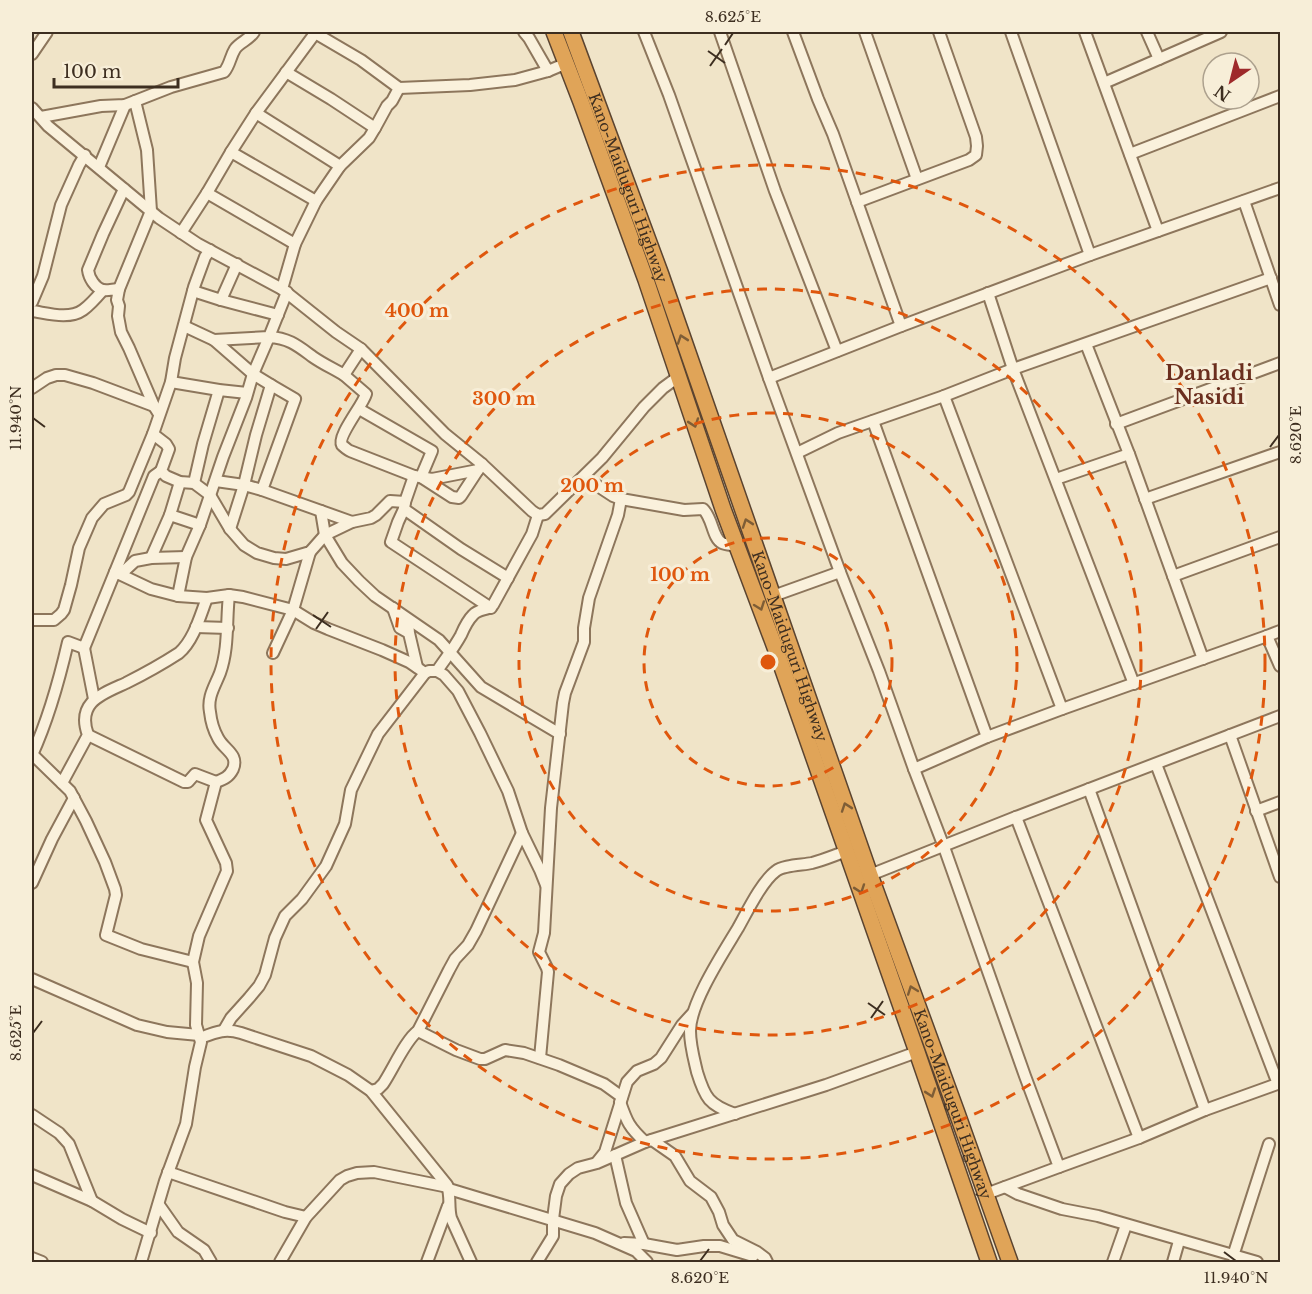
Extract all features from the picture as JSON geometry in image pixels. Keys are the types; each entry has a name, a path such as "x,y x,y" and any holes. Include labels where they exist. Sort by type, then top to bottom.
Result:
{"highway":[{"name":"Kano-Maiduguri Highway","path":"554,32 642,270 737,546 847,851 989,1263"},
{"name":"Kano-Maiduguri Highway","path":"571,32 657,264 870,875 1010,1263"}],"street":[{"path":"32,54 47,32"},
{"path":"41,117 101,105 130,103 171,87 224,72 229,66 235,49 254,32"},
{"path":"181,233 256,113 316,32 361,60 399,88 470,85 515,80 567,63"},
{"path":"524,32 548,71"},
{"path":"644,32 669,95 840,572 944,847 1059,1167"},
{"path":"720,32 775,191 837,351"},
{"path":"793,32 833,134 901,326"},
{"path":"865,32 917,179"},
{"path":"857,202 969,160 976,154 976,137 939,32"},
{"path":"1011,32 1089,255"},
{"path":"1085,32 1158,231"},
{"path":"1148,32 1159,59"},
{"path":"1104,83 1221,32"},
{"path":"286,72 375,128"},
{"path":"178,596 186,557 200,525 253,374 278,315 295,244 316,201 340,166 369,138 399,88"},
{"path":"1130,154 1281,96"},
{"path":"99,167 130,103"},
{"path":"130,103 147,150 151,211 119,289 118,316 121,332 157,410"},
{"path":"32,108 48,126 181,233 284,290 361,349 480,467 538,514 545,514 584,477 644,407 678,377"},
{"path":"256,113 340,166"},
{"path":"231,152 316,201"},
{"path":"32,302 43,276 61,206 85,155"},
{"path":"769,378 1089,255 1281,188"},
{"path":"119,289 103,290 92,282 88,270 124,189"},
{"path":"207,193 295,244"},
{"path":"1244,201 1281,305"},
{"path":"32,620 54,620 61,614 71,585 79,548 92,518 104,504 129,492 153,434 157,410 171,382 193,291 210,250"},
{"path":"221,300 237,264"},
{"path":"797,453 873,420 1270,278"},
{"path":"32,311 67,316 76,314 103,290"},
{"path":"193,291 278,315"},
{"path":"988,293 1013,369 1134,684"},
{"path":"184,326 214,340 253,374 295,399 262,490"},
{"path":"214,340 280,337 344,375 366,394 341,441 342,446 350,452 418,477 456,498 461,495 480,467"},
{"path":"1086,344 1129,454 1203,659"},
{"path":"344,375 361,349"},
{"path":"1116,424 1281,363"},
{"path":"32,388 47,378 65,375 93,383 157,410"},
{"path":"171,382 247,396 263,409"},
{"path":"230,529 271,385"},
{"path":"194,483 219,390"},
{"path":"944,396 1062,709"},
{"path":"359,409 432,452"},
{"path":"873,420 987,737"},
{"path":"94,699 84,648 118,573 154,476 161,471 169,449 153,434"},
{"path":"445,434 418,477 404,505 391,542 491,608"},
{"path":"1145,499 1281,452"},
{"path":"1056,479 1129,454"},
{"path":"418,477 432,479 446,477 480,467"},
{"path":"161,471 166,476 180,482 194,483 210,495 230,529 244,545 257,553 286,559 310,552"},
{"path":"584,477 621,499 684,510 703,509 708,513 716,537 723,544 737,546"},
{"path":"216,481 262,490 352,522"},
{"path":"151,558 170,515 180,482"},
{"path":"540,1058 548,972 539,952 544,933 551,808 565,693 584,642 589,598 618,515 621,499"},
{"path":"273,653 293,610 310,552 325,535 352,522 371,518 390,501 404,505 461,549 508,578"},
{"path":"321,511 325,535 334,552 347,569 375,596 439,640 481,687 560,734"},
{"path":"491,608 532,534 538,514"},
{"path":"170,515 200,525"},
{"path":"1173,576 1281,537"},
{"path":"118,573 135,561 186,557"},
{"path":"773,596 840,572"},
{"path":"118,573 151,589 178,596 243,597 293,610 314,623 382,650 421,670 437,671 444,675 458,691 480,733 508,791 522,833 546,885"},
{"path":"207,598 185,648 94,699 85,715 84,725 88,735 184,782 188,782 195,774 216,782 225,779 231,773 234,765 235,758 219,740 209,706 225,657 229,596"},
{"path":"393,608 408,622 409,633 421,670"},
{"path":"437,671 460,636 466,622 479,610 491,608"},
{"path":"196,627 228,627"},
{"path":"914,769 987,737 1281,631"},
{"path":"1267,636 1281,666"},
{"path":"84,648 68,642 52,703 32,754 70,791 105,862 116,895 106,935 141,949 193,962"},
{"path":"224,1030 265,975 275,938 285,916 302,899 326,866 345,824 351,790 378,734 421,670"},
{"path":"870,875 1281,716"},
{"path":"62,783 88,735"},
{"path":"1230,735 1281,877"},
{"path":"986,1194 1279,1084 1156,764"},
{"path":"141,1263 168,1172 186,1124 201,1042 196,1025 197,983 193,962 200,936 227,871 226,863 206,820 216,782"},
{"path":"1089,789 1205,1110"},
{"path":"32,883 74,798"},
{"path":"1256,811 1281,802"},
{"path":"1016,817 1139,1138"},
{"path":"371,1091 383,1084 408,1042 418,1031 455,959 463,953 476,931 522,833"},
{"path":"735,1114 721,1109 704,1094 691,1041 693,1013 717,963 765,883 777,869 812,863 847,851"},
{"path":"32,979 137,1025 200,1037 232,1030 311,1056 348,1075 371,1091 448,1188 451,1218 471,1263"},
{"path":"597,1163 605,1152 627,1082 637,1071 654,1064 661,1058 682,1025 693,1013"},
{"path":"418,1031 480,1059 505,1050 524,1053 604,1084 621,1099 628,1124 633,1131 675,1156 690,1181 711,1197 728,1234 737,1242 764,1257 765,1263"},
{"path":"537,1263 553,1236 556,1196 560,1184 578,1168 597,1163 649,1141 917,1052"},
{"path":"32,1115 59,1133 69,1144 92,1201"},
{"path":"1233,1256 1269,1144"},
{"path":"615,1155 626,1203 644,1244"},
{"path":"168,1172 306,1217"},
{"path":"280,1263 306,1217 340,1180 357,1173 374,1172 448,1188 595,1233 636,1251 647,1263"},
{"path":"32,1175 92,1201 151,1233"},
{"path":"1005,1187 1018,1194 1062,1209 1098,1216 1257,1263"},
{"path":"428,1263 449,1202"},
{"path":"159,1205 178,1232 204,1250 211,1263"},
{"path":"1113,1263 1126,1225"},
{"path":"1173,1263 1179,1241"},
{"path":"617,1243 644,1244 677,1250 720,1246 753,1256 765,1263"},
{"path":"32,1258 42,1263"}],"district":[{"name":"Danladi Nasidi","path":"1209,385"}]}
